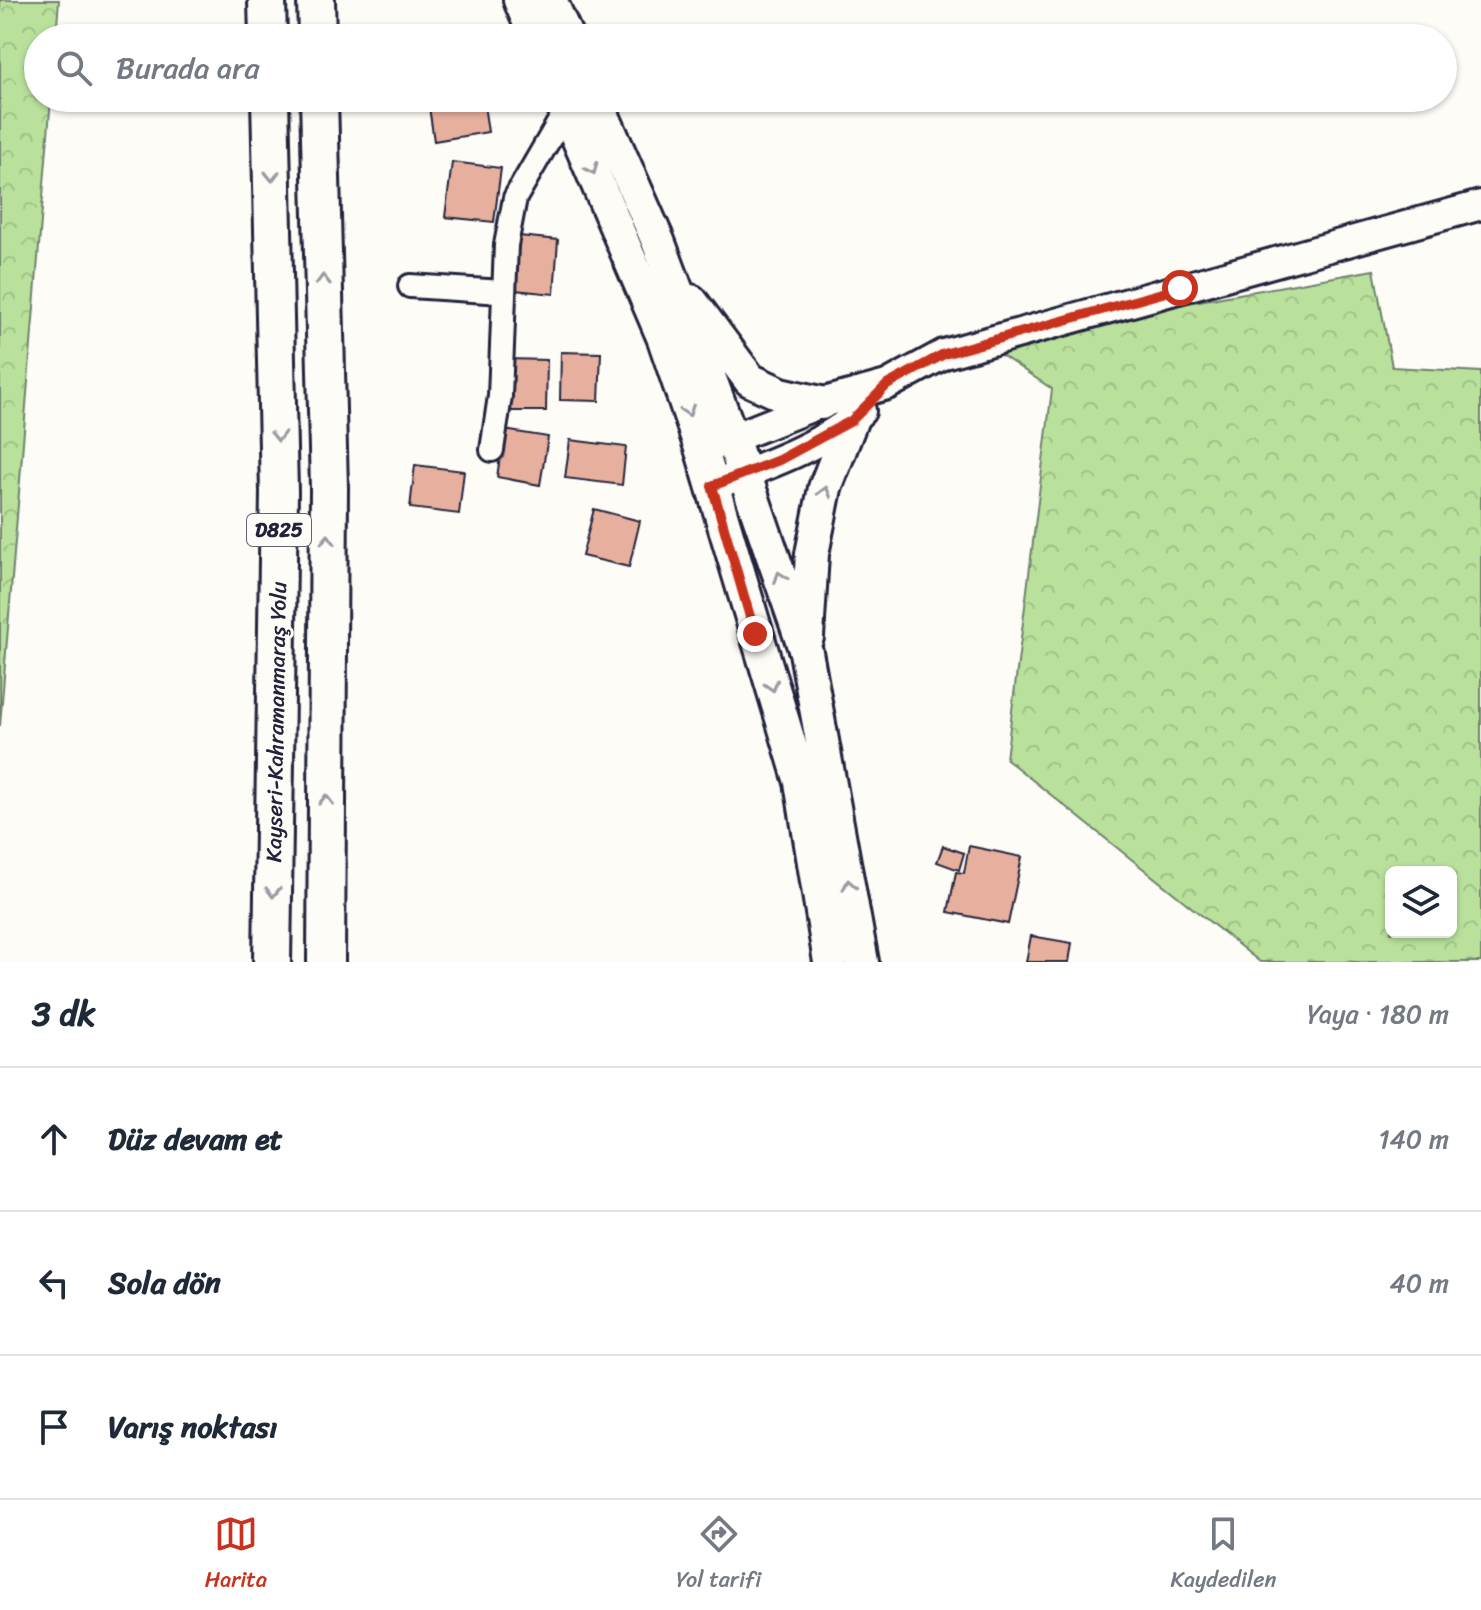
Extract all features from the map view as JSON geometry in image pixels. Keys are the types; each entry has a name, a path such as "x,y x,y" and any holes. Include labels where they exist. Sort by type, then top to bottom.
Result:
{"highway":[{"path":"267,0 268,24"},
{"path":"316,0 317,24"},
{"name":"Kayseri-Kahramanmaraş Yolu","path":"270,112 279,492 272,962"},
{"name":"D825","path":"319,112 329,488 326,962"}],"main road":[{"path":"520,0 530,24"},
{"path":"550,0 561,24"},
{"path":"578,112 664,339 702,451 801,782 830,962"},
{"path":"580,112 669,271 750,380 781,394 821,403"},
{"path":"669,271 732,438 806,652 862,962"},
{"path":"806,652 812,554 822,501 851,421"}],"street":[{"path":"492,450 500,396 506,245 515,198 568,112"},
{"path":"702,451 821,403 887,385 944,354 1481,205"},
{"path":"410,286 503,292"},
{"path":"712,486 779,460 851,421 887,385"}],"green space":[{"path":"0,0 59,0 57,24 24,24 24,112 50,112 0,726"},
{"path":"1374,270 1392,367 1481,372 1481,962 1260,962 1006,759 1052,389 988,346 1087,321"}],"building":[{"path":"430,112 485,112 488,132 434,141"},
{"path":"452,162 501,168 494,222 445,217"},
{"path":"519,236 558,240 554,294 515,290"},
{"path":"561,352 601,353 599,401 560,400"},
{"path":"507,359 547,360 546,411 506,411"},
{"path":"504,430 548,437 540,485 497,477"},
{"path":"570,440 626,447 622,485 565,478"},
{"path":"415,465 464,471 459,514 410,508"},
{"path":"594,509 640,521 629,567 582,556"},
{"path":"943,846 964,853 959,870 937,862"},
{"path":"969,846 1022,857 1008,924 948,912 956,872 964,873"},
{"path":"1031,936 1072,943 1069,962 1026,962"}],"route":[{"path":"755,634 712,486 779,460 851,421 887,385 944,354 1180,288"}]}
